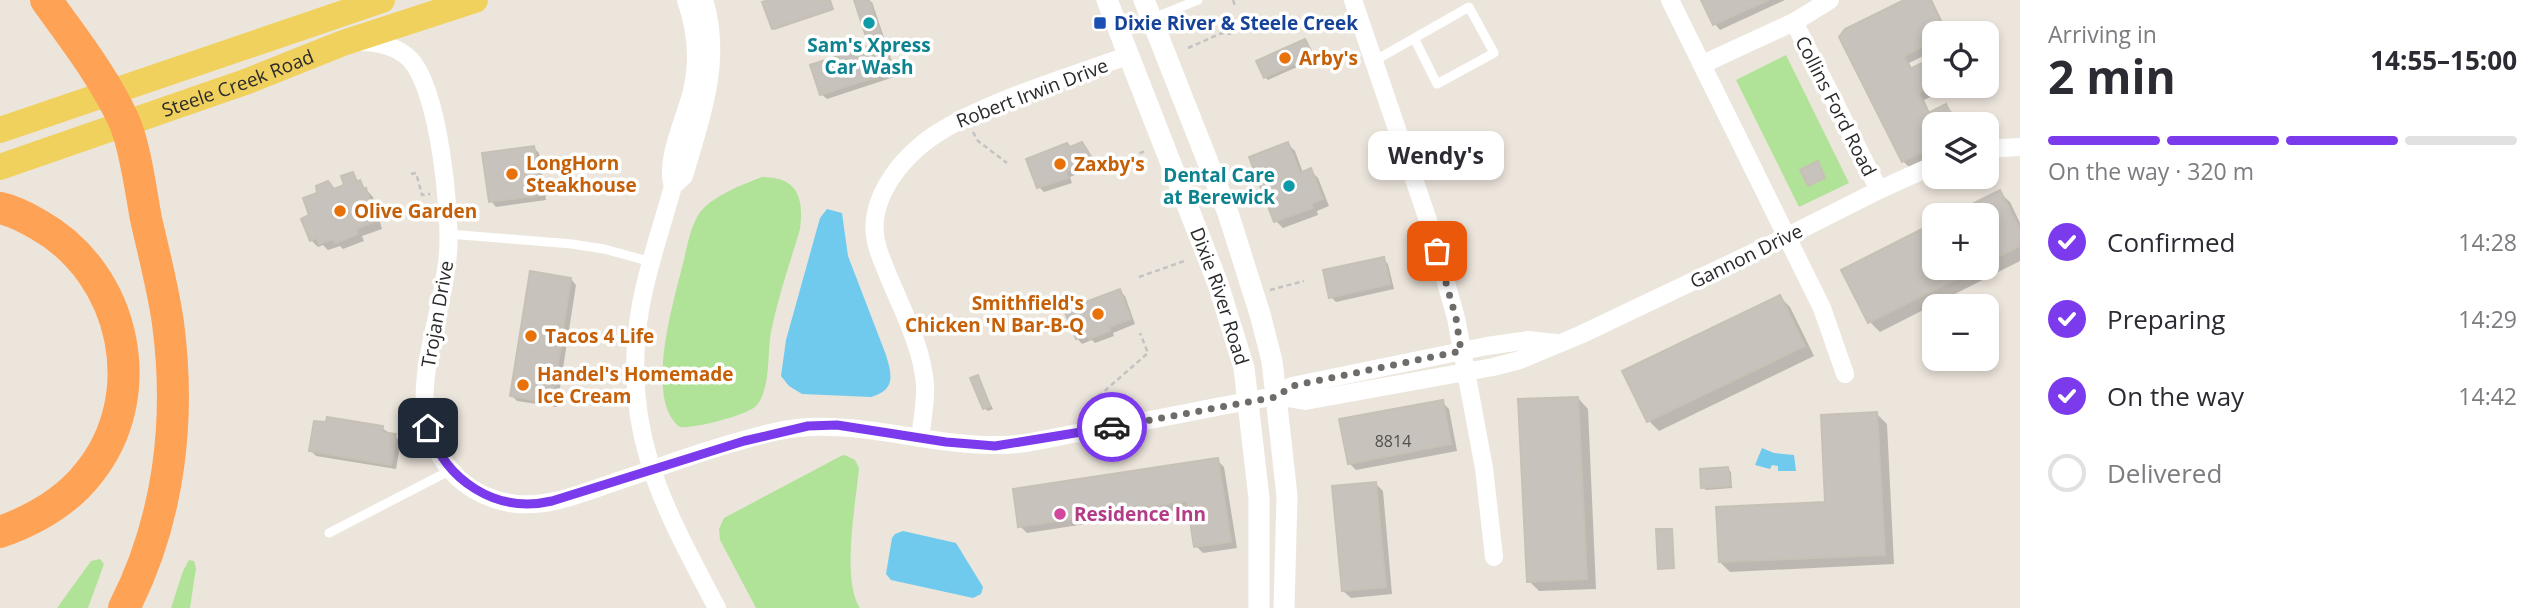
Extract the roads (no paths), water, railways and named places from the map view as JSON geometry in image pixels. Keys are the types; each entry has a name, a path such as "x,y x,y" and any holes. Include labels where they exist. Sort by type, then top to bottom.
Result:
{"highway":[{"path":"46,0 110,93 125,123 167,321 173,373 174,419 163,498 143,566 124,608"},
{"path":"0,208 54,233 88,265 111,305 118,328 124,367 121,406 113,430 89,474 68,496 46,512 0,532"}],"main road":[{"name":"Steele Creek Road","path":"0,130 382,0"},
{"name":"Steele Creek Road","path":"0,167 248,81 343,43 475,0"}],"street":[{"path":"686,0 694,32 696,70 670,169 673,186 640,310 636,377 642,434 650,470 673,526 717,608"},
{"path":"673,186 684,176 710,78 712,35 704,0"},
{"name":"Dixie River Road","path":"1107,0 1218,284 1244,368 1263,399 1287,496 1284,608"},
{"path":"1353,0 1431,229 1456,318 1484,468 1494,558"},
{"path":"1670,0 1822,308 1845,374"},
{"path":"1703,64 1794,22 1830,0"},
{"name":"Dixie River Road","path":"1148,9 1228,213 1272,362 1263,399 1259,498 1259,608"},
{"name":"Collins Ford Road","path":"1794,22 1879,190"},
{"name":"Trojan Drive","path":"343,43 374,42 387,45 407,57 415,66 429,100 442,155 449,234 448,257 426,384 425,405 430,436 451,470 465,483 500,501 527,504 552,501 773,432 808,426 837,425 995,446 1093,431 1263,399"},
{"name":"Robert Irwin Drive","path":"920,438 925,385 919,353 876,241 874,219 886,185 910,158 943,129 984,109 1129,55"},
{"path":"1999,148 2020,147"},
{"name":"Gannon Drive","path":"1263,399 1305,401 1465,372 1520,359 1580,335 1922,171"},
{"name":"Gannon Drive","path":"1263,399 1292,386 1461,351 1528,340 1556,343"}],"lane":[{"path":"1148,9 1198,0"},
{"path":"1374,61 1414,38 1469,7 1494,53 1437,84 1414,38"},
{"path":"449,234 572,244 604,249 652,262"},
{"path":"329,533 451,470"}],"water":[{"path":"827,209 842,213 848,256 890,369 888,386 871,397 802,394 789,386 781,376 786,340 820,218"},
{"path":"1762,448 1774,453 1794,455 1796,471 1778,471 1778,466 1772,465 1770,469 1755,465"},
{"path":"903,531 956,543 983,587 981,594 973,598 891,580 886,574 892,538"}],"place":[{"name":"Sam's Xpress Car Wash","path":"869,23"},
{"name":"Dixie River & Steele Creek","path":"1100,23"},
{"name":"Arby's","path":"1285,58"},
{"name":"Zaxby's","path":"1060,164"},
{"name":"LongHorn Steakhouse","path":"512,174"},
{"name":"Dental Care at Berewick","path":"1289,186"},
{"name":"Olive Garden","path":"340,211"},
{"name":"Wendy's","path":"1437,251"},
{"name":"Smithfield's Chicken 'N Bar-B-Q","path":"1098,314"},
{"name":"Tacos 4 Life","path":"531,336"},
{"name":"Handel's Homemade Ice Cream","path":"523,385"},
{"name":"Residence Inn","path":"1060,514"}]}
